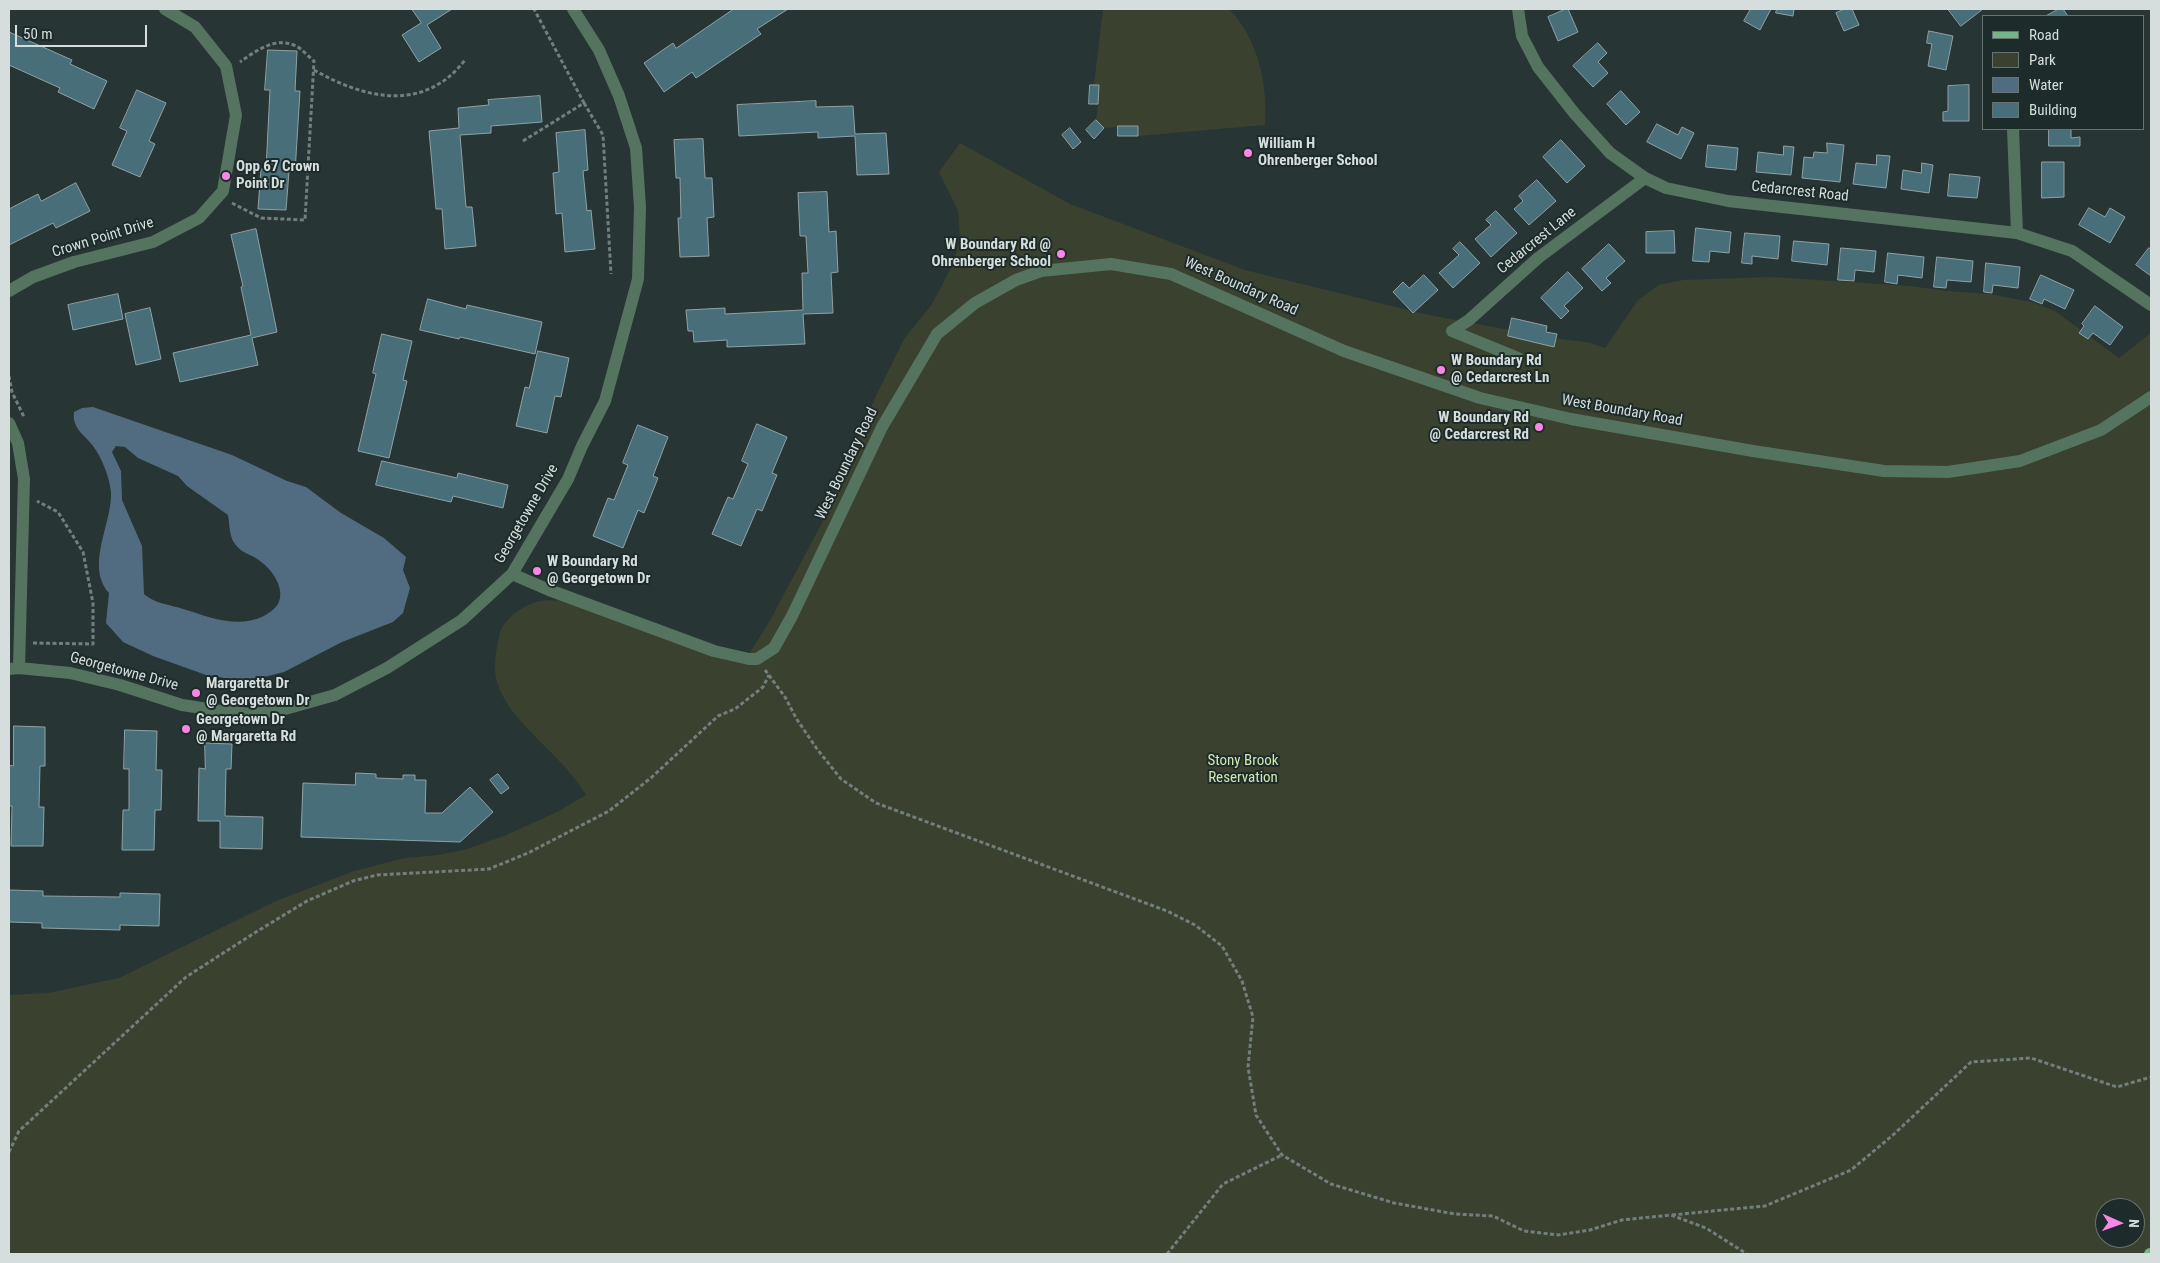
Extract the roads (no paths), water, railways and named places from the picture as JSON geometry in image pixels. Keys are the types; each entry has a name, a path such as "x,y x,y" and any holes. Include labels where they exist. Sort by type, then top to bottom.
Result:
{"street":[{"name":"Crown Point Drive","path":"9,291 33,277 74,262 153,242 200,218 223,191 236,116 226,66 196,27 165,9"},
{"name":"Georgetowne Drive","path":"14,669 70,673 192,706 253,714 285,709 335,695 387,668 462,620 512,574 568,479 605,401 638,279 640,207 636,148 619,96 599,50 573,9"},
{"name":"Cedarcrest Road","path":"1518,9 1522,36 1538,67 1575,114 1610,153 1645,178 1666,188 1728,201 2017,234 2072,251 2151,305"},
{"path":"2013,130 2017,234"},
{"name":"Cedarcrest Lane","path":"1518,358 1452,331 1469,320 1538,258 1645,178"},
{"name":"West Boundary Road","path":"512,574 549,590 714,650 749,660 757,659 774,648 792,616 882,427 937,334 976,303 1016,280 1041,271 1112,264 1171,274 1344,352 1480,398 1581,420 1752,451 1884,471 1948,472 2020,461 2101,430 2151,397"},
{"path":"9,424 18,443 24,479 14,669"}],"water":[{"path":"93,407 232,455 287,481 306,487 341,513 384,538 406,557 403,570 410,588 403,613 393,622 342,642 284,672 256,679 231,679 206,675 153,656 123,642 106,623 109,593 102,582 99,570 101,544 110,505 110,487 105,468 99,456 75,423 74,412 82,408","holes":["116,446 125,447 138,458 178,476 187,486 228,515 231,534 235,544 265,565 273,574 279,586 280,598 274,609 254,620 233,622 152,600 144,594 142,546 122,500 121,471 112,452"]}],"place":[{"name":"William H Ohrenberger School","path":"1248,153"},
{"name":"Opp 67 Crown Point Dr","path":"226,176"},
{"name":"W Boundary Rd @ Ohrenberger School","path":"1061,254"},
{"name":"W Boundary Rd @ Cedarcrest Ln","path":"1441,370"},
{"name":"W Boundary Rd @ Cedarcrest Rd","path":"1539,427"},
{"name":"W Boundary Rd @ Georgetown Dr","path":"537,571"},
{"name":"Margaretta Dr @ Georgetown Dr","path":"196,693"},
{"name":"Georgetown Dr @ Margaretta Rd","path":"186,729"}],"park label":[{"name":"Stony Brook Reservation","path":"1243,770"}]}
